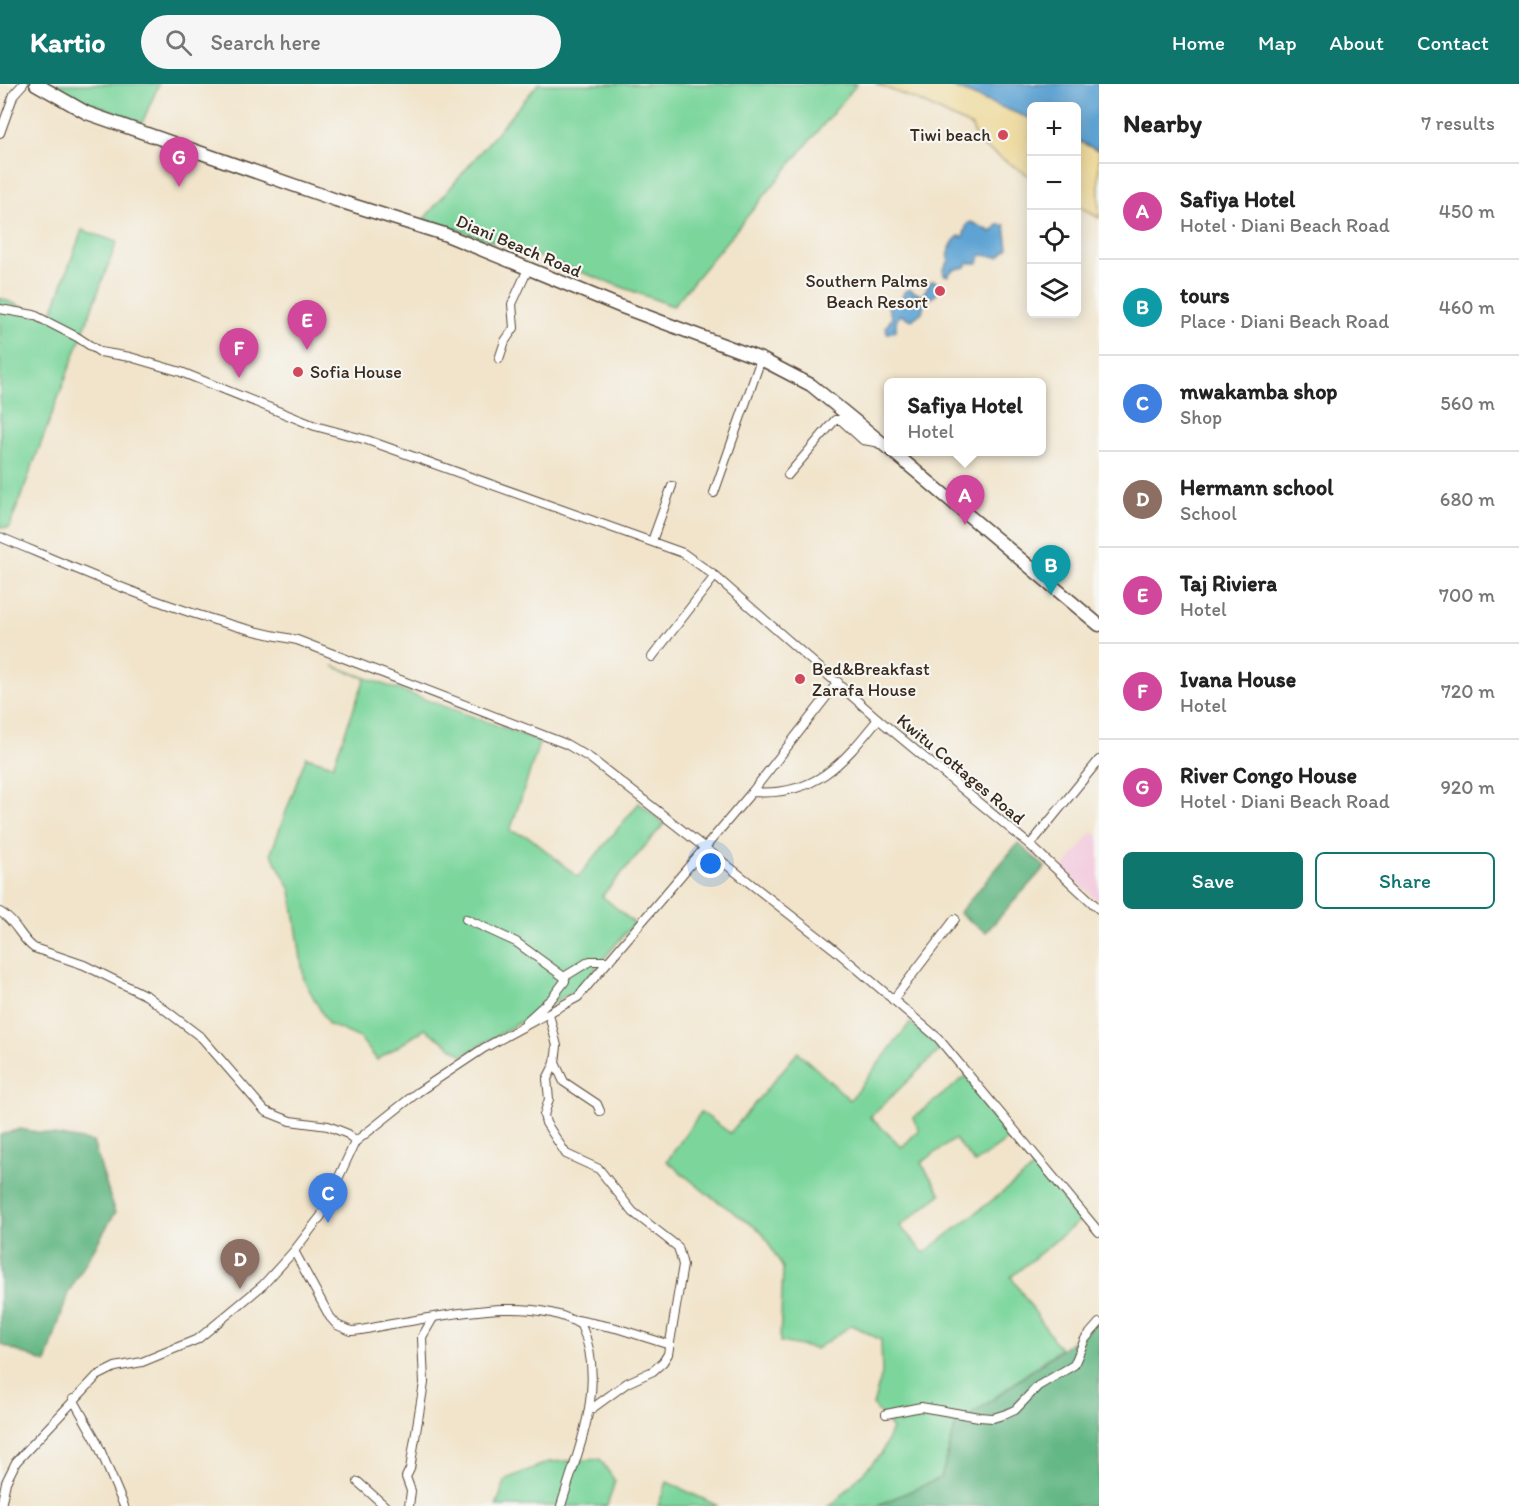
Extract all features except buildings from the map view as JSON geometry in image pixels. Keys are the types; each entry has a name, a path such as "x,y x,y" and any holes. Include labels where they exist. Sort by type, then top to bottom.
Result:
{"main road":[{"name":"Diani Beach Road","path":"36,84 78,109 336,200 444,234 761,359 811,385 884,444"},
{"path":"898,456 1099,625"}],"street":[{"path":"0,133 15,94 24,84"},
{"path":"499,359 505,340 514,328 512,304 528,269"},
{"name":"Kwitu Cottages Road","path":"0,309 34,315 77,337 100,352 130,357 181,372 315,426 367,440 683,553 715,576 838,682 876,721 1030,845 1099,760"},
{"path":"714,494 761,359"},
{"path":"788,475 835,420 841,420 863,440 884,445"},
{"path":"652,541 672,486"},
{"path":"0,537 130,591 253,632 297,640 566,744 590,758 834,949 956,1057 1099,1232"},
{"path":"651,657 715,576"},
{"path":"1,1499 16,1462 73,1399 103,1372 142,1362 206,1334 255,1293 294,1251 321,1216 355,1142 418,1092 520,1027 578,997 752,792 838,682"},
{"path":"752,792 787,791 834,770 876,721"},
{"path":"1030,845 1099,909"},
{"path":"0,912 10,918 27,943 34,948 84,965 124,984 147,996 179,1019 201,1038 265,1111 290,1121 328,1126 348,1134 355,1142"},
{"path":"466,919 516,942 564,977 566,981 561,989 520,1027"},
{"path":"892,1000 955,919"},
{"path":"564,977 590,961 609,961"},
{"path":"549,1014 558,1046 555,1063 547,1079 549,1099 544,1115 546,1123 566,1154 599,1169 633,1212 678,1247 682,1254 683,1265 670,1345 663,1362 653,1371 627,1383 590,1410"},
{"path":"555,1063 564,1082 597,1104 600,1111"},
{"path":"294,1251 325,1308 337,1325 360,1331 477,1312 536,1310 605,1325 670,1345"},
{"path":"410,1506 411,1491 406,1477 410,1469 424,1383 422,1337 433,1318"},
{"path":"561,1506 590,1410 592,1381 583,1328 570,1319"},
{"path":"886,1414 921,1407 979,1417 993,1418 1006,1414 1015,1410 1038,1386 1074,1365 1085,1339 1099,1323"},
{"path":"73,1399 96,1440 124,1506"},
{"path":"358,1482 385,1506"}],"shaded area":[{"path":"1092,832 1099,837 1099,902 1063,869"}],"green space":[{"path":"42,84 159,84 142,123"},
{"path":"538,84 857,84 673,306 546,259 424,219"},
{"path":"82,230 117,242 9,528 0,527 0,298 50,318"},
{"path":"333,666 540,741 510,831 529,837 578,877 639,803 664,824 602,896 634,923 579,988 463,1055 425,1029 377,1060 360,1038 328,1024 304,980 291,890 271,853 306,757 333,765 365,678"},
{"path":"1018,843 1045,867 986,932 959,913"},
{"path":"910,1023 941,1049 870,1117 902,1147 919,1130 913,1118 966,1076 1012,1136 975,1163 955,1139 921,1163 941,1194 900,1226 924,1253 1034,1168 1082,1219 1011,1277 1060,1349 955,1427 941,1478 876,1506 828,1506 836,1501 881,1454 892,1429 873,1405 882,1374 881,1340 852,1325 816,1349 780,1342 783,1268 762,1232 706,1193 667,1161 701,1112 730,1133 798,1052 850,1100"},
{"path":"20,1129 93,1142 115,1213 68,1293 46,1363 0,1344 0,1135"},
{"path":"1099,1322 1099,1506 876,1506 941,1478 955,1427"},
{"path":"600,1459 615,1481 607,1506 496,1506 506,1479 549,1462"},
{"path":"667,1482 718,1506 658,1506"}],"sand":[{"name":"Tiwi beach","path":"876,84 944,84 1027,117 1027,174 976,142 972,127 919,101"},
{"path":"1081,142 1099,151 1099,218 1081,207"}],"water":[{"path":"945,84 1099,84 1099,151 1081,142 1081,102 1027,102 1027,117"},
{"path":"971,222 992,232 998,225 1005,225 1008,248 999,257 981,255 978,263 968,263 966,267 952,270 948,276 944,275 943,270 949,261 952,244 959,236 963,237 967,224"},
{"path":"931,281 935,281 941,287 936,295 925,301 922,312 912,320 900,315 896,321 896,331 887,333 886,327 892,318 888,308 894,301 900,303 904,292 909,289 922,296"}],"place":[{"name":"Tiwi beach","path":"1003,135"},
{"name":"River Congo House","path":"179,187"},
{"name":"Southern Palms Beach Resort","path":"940,291"},
{"name":"Taj Riviera","path":"307,350"},
{"name":"Sofia House","path":"298,372"},
{"name":"Ivana House","path":"239,378"},
{"name":"Safiya Hotel","path":"965,525"},
{"name":"tours","path":"1051,595"},
{"name":"Bed&Breakfast Zarafa House","path":"800,679"},
{"name":"mwakamba shop","path":"328,1223"},
{"name":"Hermann school","path":"240,1289"}]}
